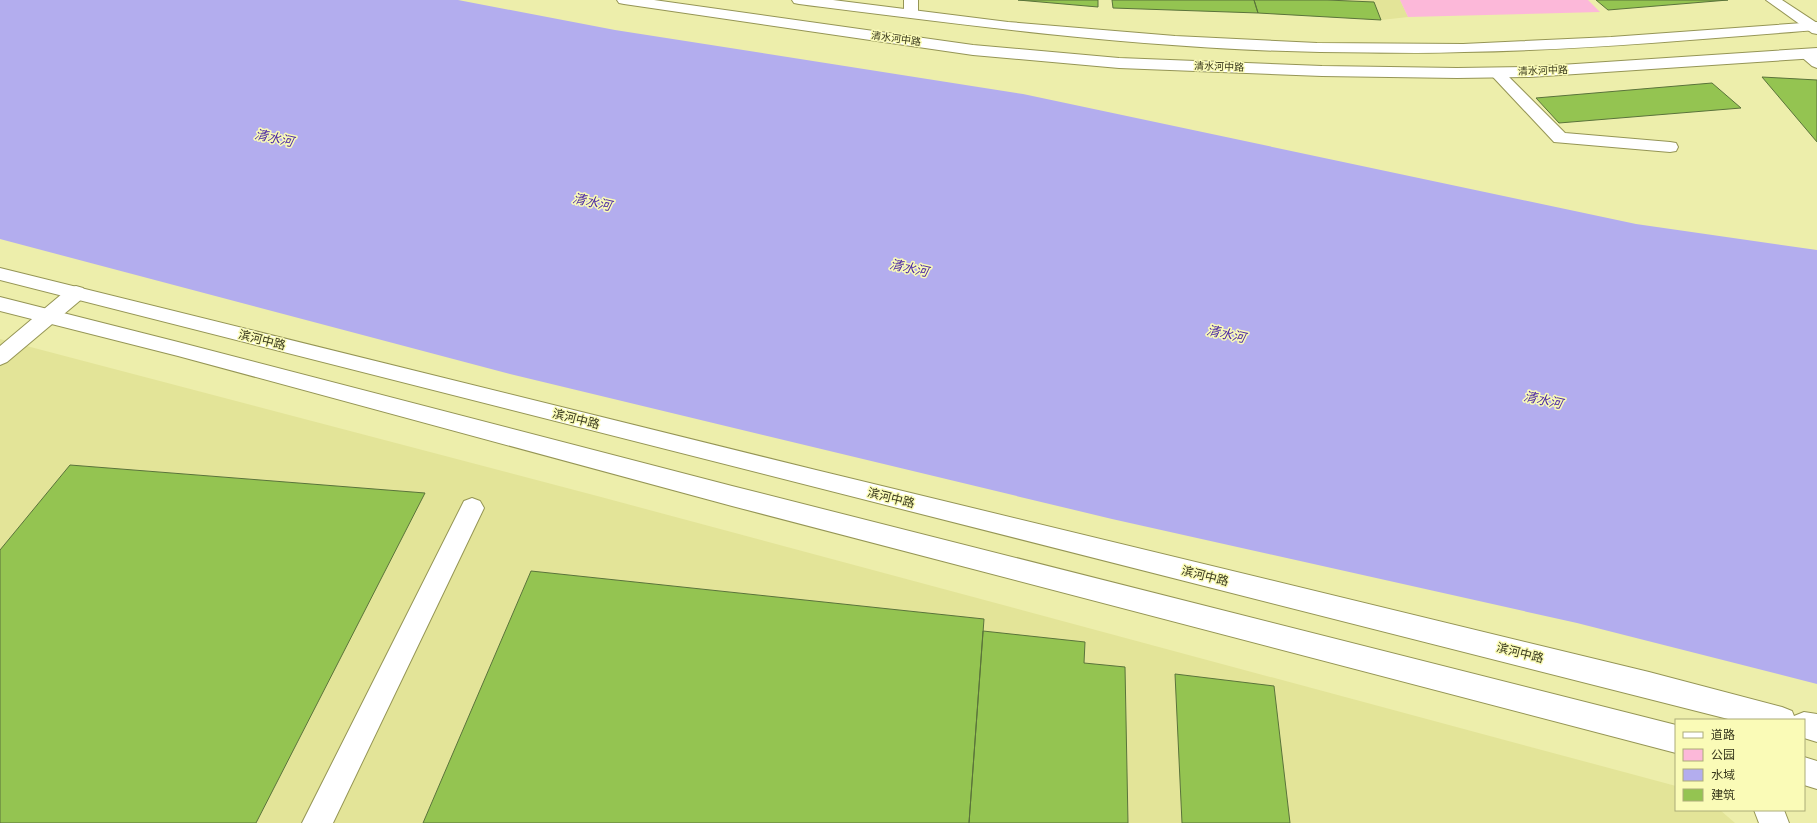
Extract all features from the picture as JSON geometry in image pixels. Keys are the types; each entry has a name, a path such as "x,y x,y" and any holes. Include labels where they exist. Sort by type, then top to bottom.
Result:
{"main road":[{"name":"清水河中路","path":"624,0 973,50 1119,63 1322,71 1497,72 1617,68 1813,56"},
{"path":"799,0 911,7 1008,26 1175,40 1318,47 1471,48 1815,28"},
{"path":"1773,0 1815,28"},
{"path":"1497,72 1560,138 1670,147"},
{"name":"滨河中路","path":"0,274 816,480 1649,685 1737,714 1774,719"},
{"path":"0,357 76,293"},
{"path":"0,304 716,492 1675,739"},
{"path":"317,823 472,508"},
{"path":"1805,725 1817,728"},
{"path":"1805,771 1817,775"},
{"path":"1769,811 1774,823"}],"shaded area":[{"path":"1254,0 1400,0 1408,17 1381,20 1258,13"},
{"path":"0,339 601,497 1675,786 1675,811 1721,811 1735,823 0,823"}],"green space":[{"path":"1400,0 1588,0 1600,12 1408,17"}],"water":[{"name":"清水河","path":"0,0 458,0 615,30 1023,94 1636,224 1817,250 1817,684 1577,623 1112,519 510,374 0,239"}],"building":[{"path":"1018,0 1098,0 1098,7"},
{"path":"1112,0 1254,0 1258,13 1113,8"},
{"path":"1254,0 1327,0 1374,2 1381,20 1258,13"},
{"path":"1596,0 1728,0 1608,10"},
{"path":"1762,77 1817,80 1817,142"},
{"path":"1712,83 1741,108 1559,123 1536,98"},
{"path":"70,465 425,493 256,823 0,823 0,550"},
{"path":"531,571 984,619 969,823 423,823"},
{"path":"983,631 1085,642 1084,663 1125,667 1128,823 969,823"},
{"path":"1175,674 1274,686 1290,823 1182,823"}]}
